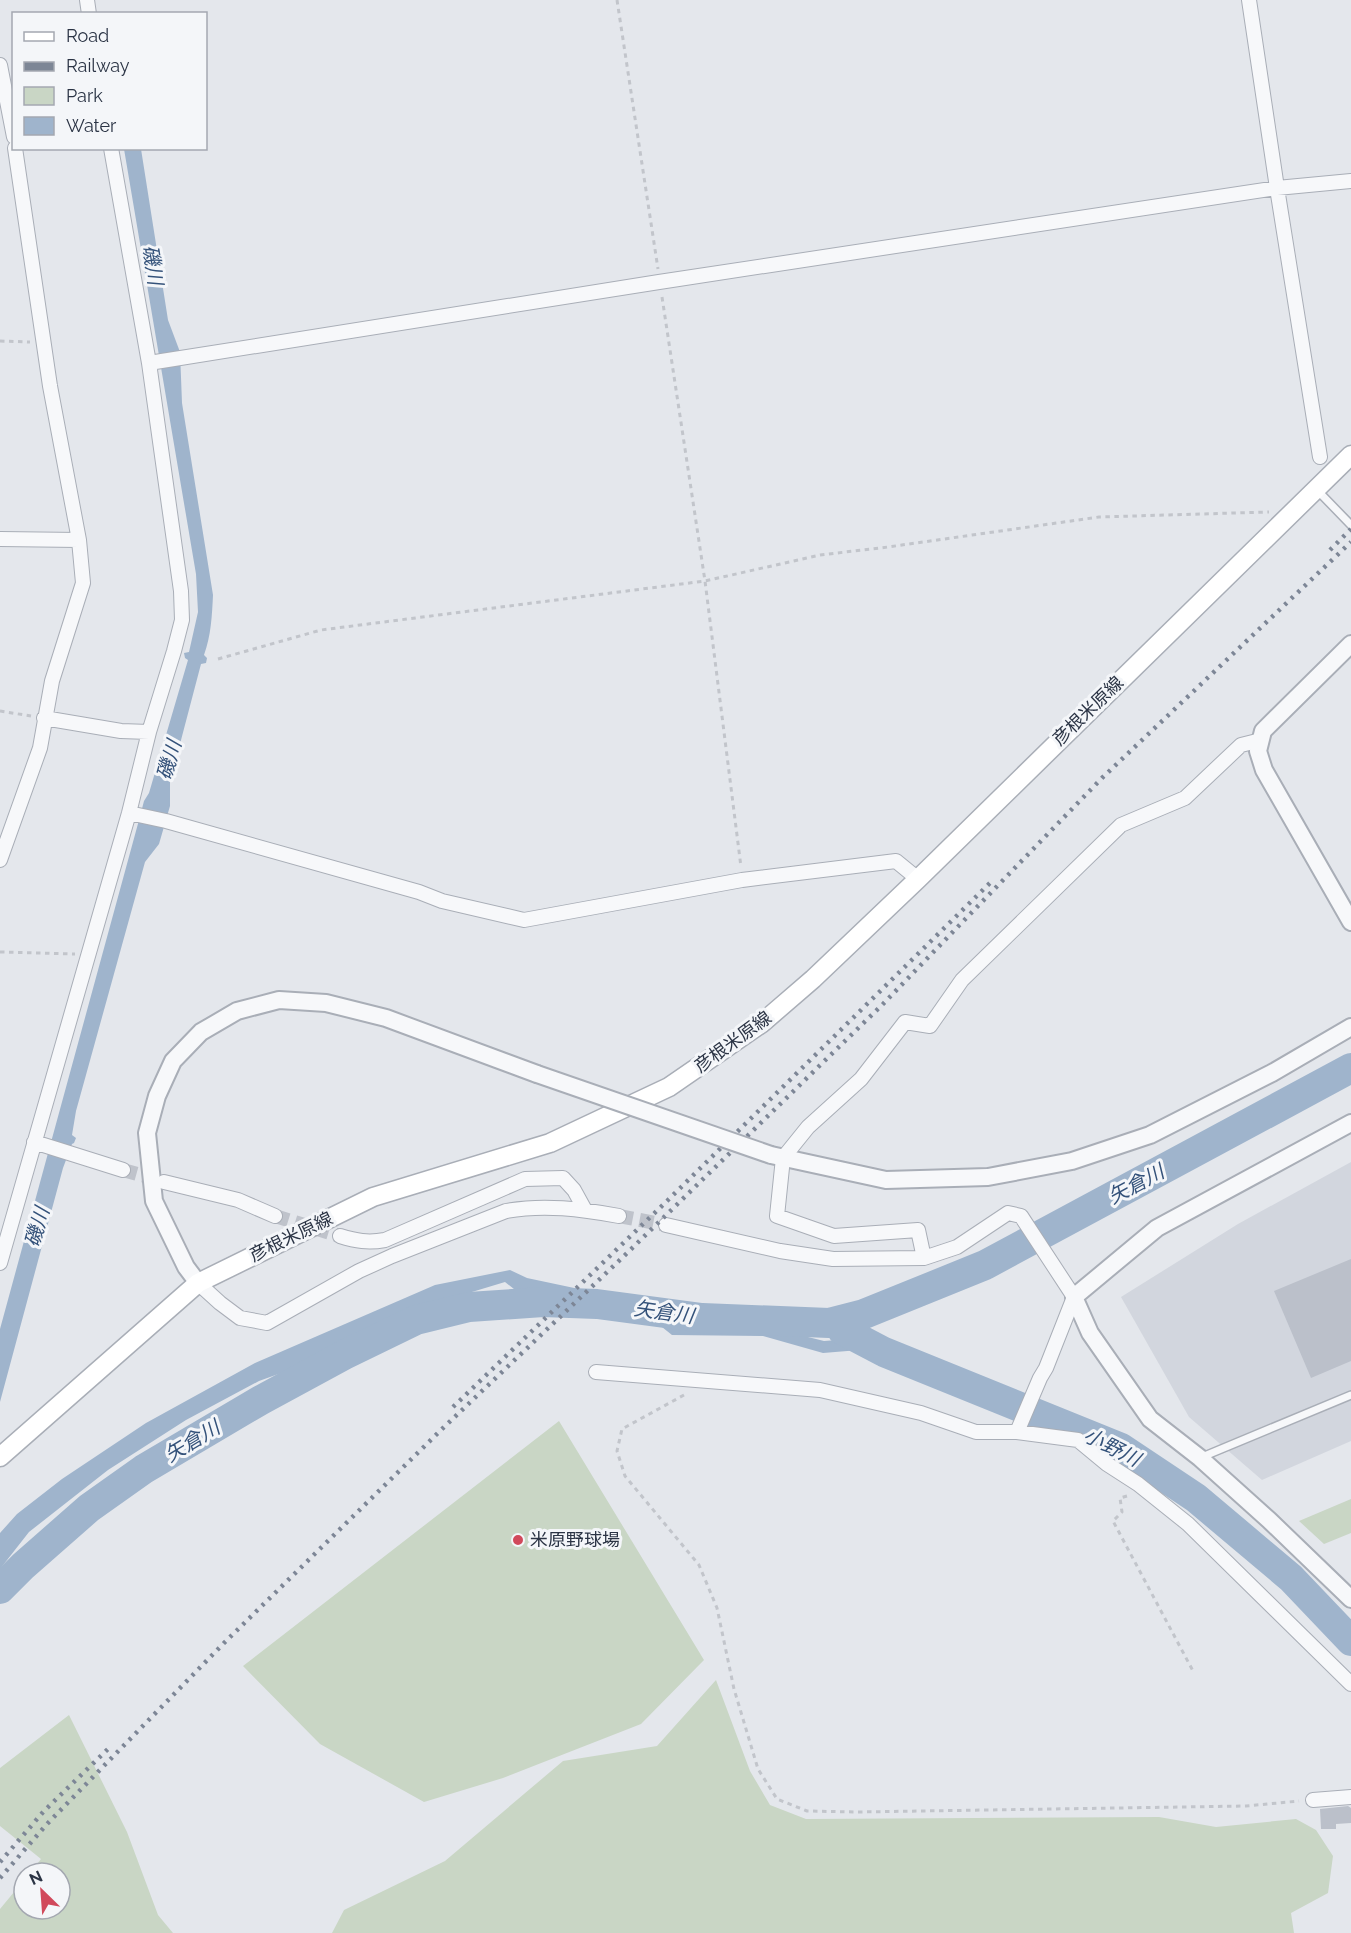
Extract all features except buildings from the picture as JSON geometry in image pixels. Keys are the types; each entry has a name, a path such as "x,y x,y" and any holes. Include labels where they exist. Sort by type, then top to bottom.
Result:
{"main road":[{"name":"彦根米原線","path":"0,1456 198,1283 373,1197 550,1143 669,1087 762,1023 813,979 918,879 1351,455"}],"street":[{"path":"1249,0 1320,457"},
{"path":"0,65 12,127"},
{"path":"0,860 40,748 52,681 83,584 79,540 44,342 15,150"},
{"path":"0,1263 40,1143 88,956 133,814 149,732 182,620 181,591 152,362 111,150"},
{"path":"152,362 1277,188 1351,181"},
{"path":"0,539 79,540"},
{"path":"1351,644 1263,731 1258,751 1264,770 1351,922"},
{"path":"44,718 121,731 149,732"},
{"path":"924,1258 918,1230 834,1236 777,1216 777,1157 861,1079 905,1022 930,1026 962,980 1121,825 1185,798 1241,746 1261,740"},
{"path":"133,814 166,821 419,892 442,901 524,920 742,880 896,861 918,879"},
{"path":"619,1216 585,1210 526,1207 506,1211 381,1261 267,1323 240,1318 220,1304 198,1283 186,1267 154,1201 147,1133 157,1096 173,1061 201,1032 237,1011 279,1000 326,1003 386,1018 537,1074 777,1157 886,1180 988,1178 1072,1161 1150,1135 1272,1073 1351,1027"},
{"path":"1017,1432 1051,1358 1074,1297 1157,1228 1351,1123"},
{"path":"40,1143 123,1170"},
{"path":"340,1236 355,1241 385,1240 525,1179 563,1178 574,1190 585,1210"},
{"path":"164,1182 238,1200 275,1215"},
{"path":"666,1225 780,1251 833,1259 924,1258 957,1247 1008,1212 1021,1216 1074,1297 1090,1333 1150,1419 1200,1458 1351,1599"},
{"path":"596,1372 820,1390 921,1413 976,1431 1017,1432 1078,1440 1188,1524 1351,1684"},
{"path":"1313,1800 1351,1797"}],"lane":[{"path":"1316,489 1351,525"},
{"path":"1200,1458 1351,1395"}],"path":[{"path":"617,0 705,581 742,880"},
{"path":"0,342 44,342"},
{"path":"218,659 321,630 705,581 820,555 888,548 1099,517 1293,512"},
{"path":"0,711 44,718"},
{"path":"0,952 69,953 88,956"},
{"path":"708,1381 622,1429 617,1451 625,1476 699,1565 717,1608 730,1661 734,1689 758,1768 777,1798 807,1811 857,1812 1246,1806 1313,1800"},
{"path":"1120,1498 1122,1512 1113,1521 1193,1671"}],"shaded area":[{"path":"1351,1162 1351,1441 1262,1480 1189,1417 1121,1297 1238,1224"}],"green space":[{"name":"米原野球場","path":"559,1421 704,1660 641,1724 503,1778 424,1802 320,1744 243,1666"},
{"path":"1351,1499 1351,1533 1324,1544 1299,1521"},
{"path":"716,1680 750,1771 770,1805 806,1819 1159,1817 1216,1827 1296,1819 1316,1830 1333,1856 1328,1893 1291,1913 1294,1933 332,1933 344,1910 445,1861 563,1761 657,1746"},
{"path":"69,1715 127,1832 158,1915 173,1933 0,1933 0,1909 12,1894 12,1921 72,1921 72,1861 39,1861 41,1859 0,1826 0,1768"}],"water":[{"name":"磯川","path":"124,150 141,150 168,320 180,352 182,403 213,595 212,618 204,655 207,658 206,663 201,664 170,782 170,806 159,844 145,862 76,1111 72,1135 76,1138 63,1168 0,1402 0,1329 144,801 149,793 188,660 184,653 189,652 198,612 196,574"},
{"path":"510,1270 527,1278 664,1307 686,1320 765,1323 824,1341 876,1337 884,1348 823,1353 763,1336 672,1335 657,1323 632,1320 613,1309 524,1297 505,1282 442,1301 348,1339 317,1360 259,1381 186,1420 108,1470 29,1532 0,1569 0,1533 17,1514 62,1479 146,1423 255,1363 435,1285"}],"waterway":[{"name":"矢倉川","path":"0,1589 89,1508 144,1469 261,1400 344,1355 416,1320 469,1307 543,1302 597,1304 702,1318 829,1323 864,1314 985,1265 1351,1068"},
{"name":"小野川","path":"842,1330 884,1352 1121,1448 1196,1498 1291,1578 1351,1641"}],"tunnel":[{"path":"123,1170 159,1180"},
{"path":"275,1216 340,1236"},
{"path":"619,1216 666,1225"}],"railway":[{"path":"1330,550 1351,529"},
{"path":"0,1878 47,1824 224,1643 441,1430 883,1004 1102,778 1351,542"},
{"path":"453,1407 667,1201 994,879"},
{"path":"0,1862 44,1811 110,1747"}],"place":[{"name":"米原野球場","path":"518,1540"}]}
